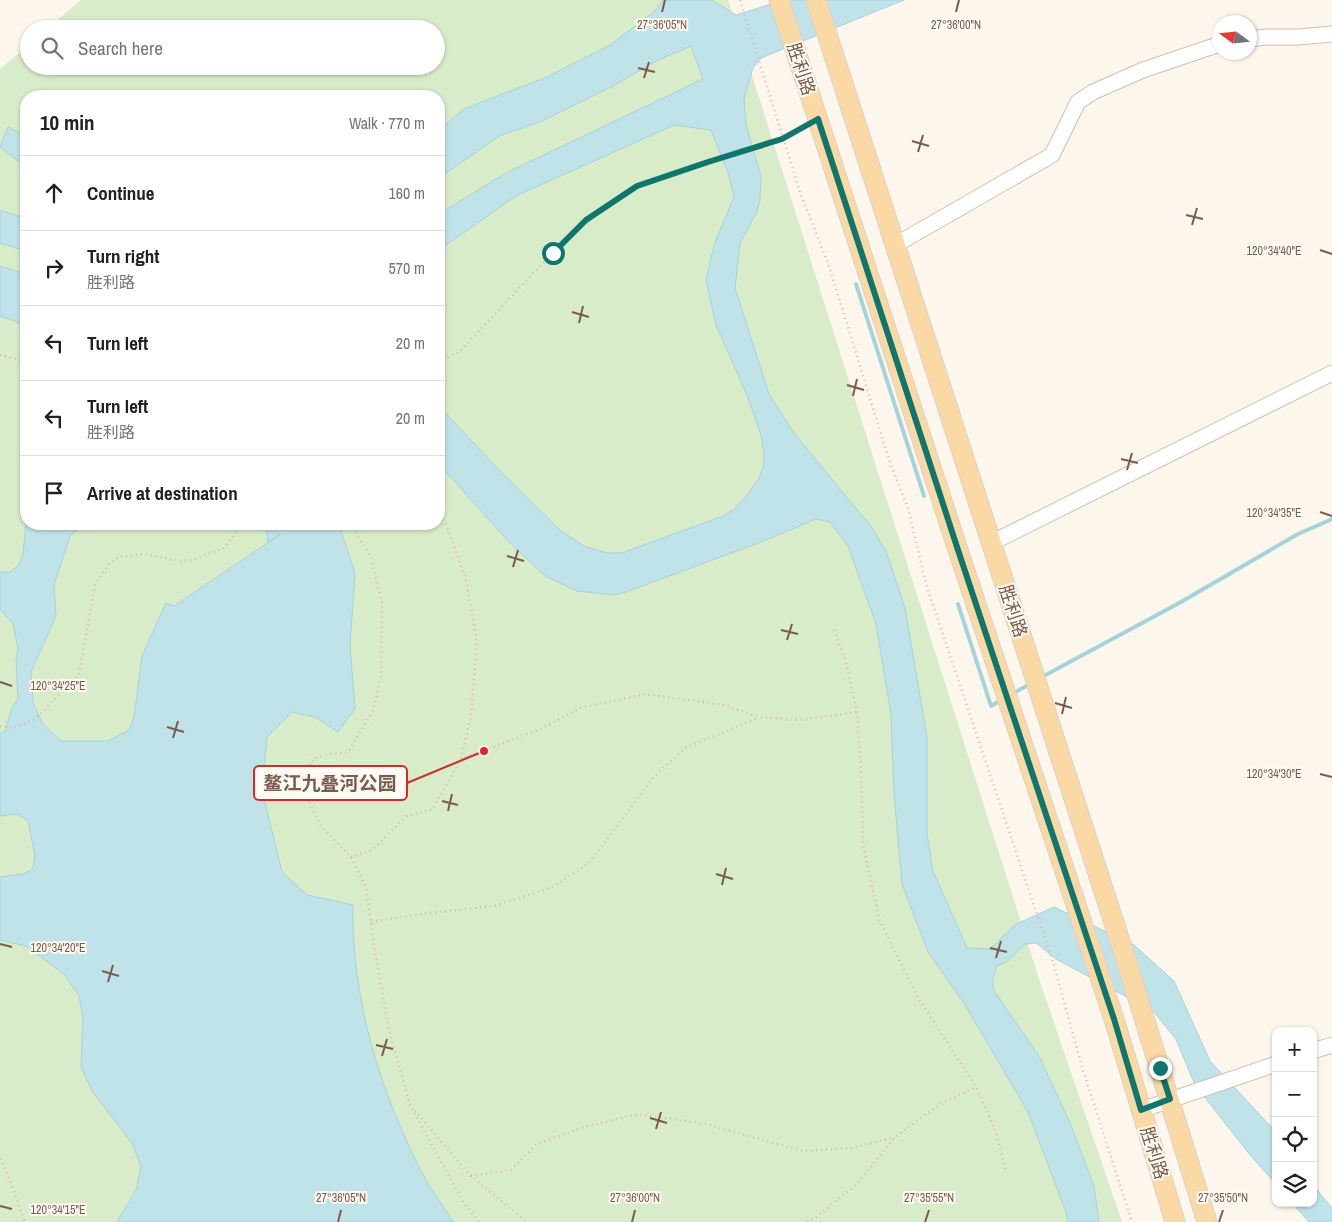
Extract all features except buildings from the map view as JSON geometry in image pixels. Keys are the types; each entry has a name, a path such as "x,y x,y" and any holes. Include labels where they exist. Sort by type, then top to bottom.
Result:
{"main road":[{"name":"胜利路","path":"779,0 1114,1019 1175,1222"},
{"name":"胜利路","path":"816,0 1128,966 1207,1222"}],"street":[{"path":"1257,39 1332,34"},
{"path":"895,245 1052,155 1078,102 1092,92 1143,70 1212,47"},
{"path":"991,543 1332,373"},
{"path":"1317,1050 1332,1045"},
{"path":"1141,1110 1272,1065"}],"path":[{"path":"740,1 782,139 801,195 828,263 890,463 908,508 926,584 1054,965 1082,1067 1132,1222"},
{"path":"445,359 460,351 586,220 637,186 782,139 818,119"},
{"path":"0,355 20,360"},
{"path":"351,857 372,850 407,816 432,809 461,759 471,715 477,642 466,580 445,524"},
{"path":"0,726 12,728 35,719 79,675 95,585 109,564 119,557 144,554 180,561 193,560 224,548 238,530"},
{"path":"354,530 371,557 382,604 381,675 373,711 348,752 324,754 313,759 307,769 305,781 310,804 320,825 351,857 366,888 375,952 390,1034 410,1105 462,1200 479,1222"},
{"path":"834,630 846,662 857,712 863,844 879,920 917,996 976,1087 996,1132 1006,1172"},
{"path":"461,759 543,728 580,708 645,694 724,705 759,717 799,720 857,712"},
{"path":"371,922 427,913 494,906 553,887 589,863 652,779 685,748 759,717"},
{"path":"808,1222 857,1184 895,1137 942,1103 976,1087"},
{"path":"410,1105 471,1176 527,1222"},
{"path":"471,1176 511,1170 537,1144 581,1128 633,1115 706,1124 802,1151 851,1148 895,1137"},
{"path":"0,1159 6,1170 25,1222"}],"green space":[{"path":"81,0 728,0 1039,979 1122,1222 0,1222 0,69 20,52 20,75 445,75 445,20 58,20"}],"water":[{"path":"663,0 712,0 736,15 784,0 904,0 761,58 753,68 744,98 746,125 761,176 760,200 757,212 740,243 735,288 769,394 794,433 872,528 886,551 905,608 927,737 927,834 933,871 967,948 990,949 1016,924 1054,907 1134,945 1174,981 1210,1061 1272,1128 1272,1180 1195,1085 1176,1039 1153,1011 1056,959 1036,943 1025,944 1008,961 997,966 993,977 993,989 1040,1058 1070,1123 1094,1186 1099,1222 1068,1222 1066,1212 1028,1112 964,1003 928,952 902,884 894,793 891,714 876,624 848,546 830,522 816,519 761,542 626,592 614,595 577,591 545,576 509,542 445,471 445,412 501,472 561,531 584,546 607,553 622,553 723,516 743,500 758,480 763,468 764,455 761,435 747,395 716,325 706,280 714,245 734,197 728,173 711,130 674,125 516,196 445,246 445,210 506,173 703,79 691,46 656,61 611,87 542,121 499,136 445,174 445,125 464,109 549,76 610,45 655,11"},
{"path":"8,127 20,133 20,162 0,147"},
{"path":"0,210 20,217 20,249 0,243"},
{"path":"0,266 20,272 20,323 0,316"},
{"path":"25,530 77,530 70,536 54,585 56,616 31,672 33,703 43,724 61,741 108,741 129,730 134,717 142,656 166,603 174,606 281,534 268,542 267,530 341,530 355,573 350,645 355,709 338,732 315,717 292,712 267,737 262,790 282,872 307,895 353,905 357,975 371,1043 381,1077 393,1110 422,1173 453,1222 117,1222 136,1190 141,1166 132,1143 92,1091 81,1066 83,1019 79,996 65,975 26,946 0,940 0,877 23,874 33,869 35,856 28,821 18,814 0,816 0,734 5,731 12,708 18,699 16,660 18,648 13,624 0,609 0,572 10,572 19,565 23,554"},
{"path":"1317,1190 1332,1208 1332,1222 1309,1222 1296,1207 1317,1207"}],"waterway":[{"path":"856,284 924,496"},
{"path":"1040,678 1181,602 1298,534 1332,519"},
{"path":"958,604 991,706 1001,700"},
{"path":"1012,694 1032,683"}],"place":[{"name":"鳌江九叠河公园","path":"484,751"}],"route":[{"path":"553,253 586,220 637,186 782,139 818,119 957,547 1114,1019 1141,1110 1170,1099 1160,1068"}]}
